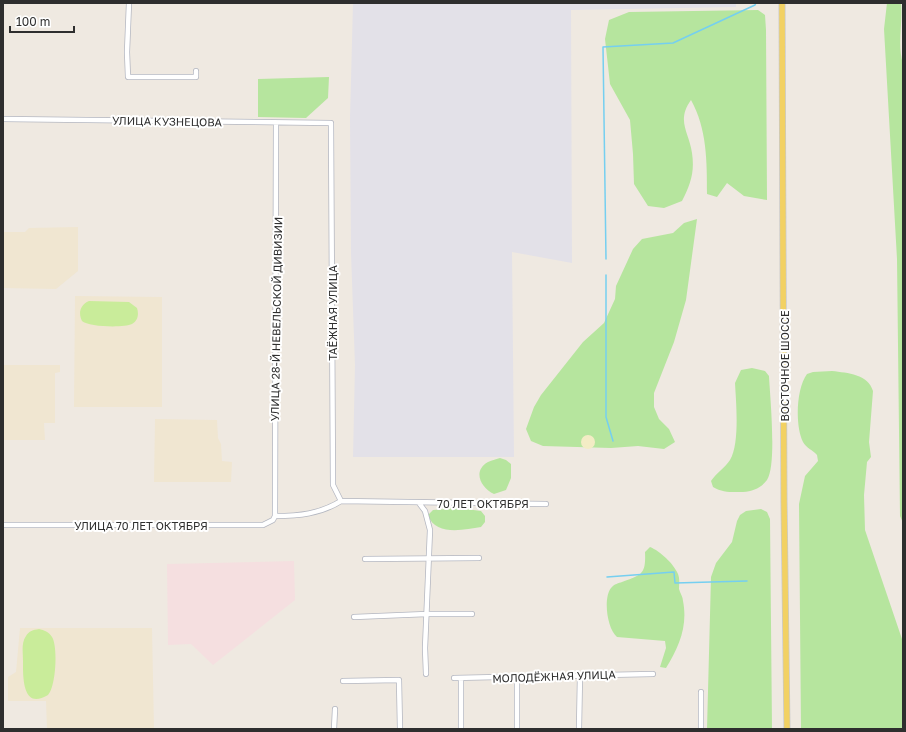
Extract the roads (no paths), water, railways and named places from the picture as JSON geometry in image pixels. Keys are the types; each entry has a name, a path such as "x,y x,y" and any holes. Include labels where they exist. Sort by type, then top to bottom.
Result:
{"main road":[{"name":"ВОСТОЧНОЕ ШОССЕ","path":"782,3 784,494 787,729"}],"street":[{"path":"129,3 127,52 128,77 196,77 196,71"},
{"name":"УЛИЦА КУЗНЕЦОВА","path":"3,119 331,123"},
{"name":"УЛИЦА 28-Й НЕВЕЛЬСКОЙ ДИВИЗИИ","path":"275,516 276,123"},
{"name":"ТАЁЖНАЯ УЛИЦА","path":"331,123 333,485 341,501"},
{"path":"275,516 301,516 328,509 341,501"},
{"name":"70 ЛЕТ ОКТЯБРЯ","path":"341,501 546,504"},
{"path":"419,503 426,511 430,530 426,614 426,674"},
{"name":"УЛИЦА 70 ЛЕТ ОКТЯБРЯ","path":"3,525 263,525 273,520 275,516"},
{"path":"365,559 479,558"},
{"path":"354,617 472,614"},
{"name":"МОЛОДЁЖНАЯ УЛИЦА","path":"454,678 517,678 653,674"},
{"path":"579,729 580,675"},
{"path":"461,678 461,729"},
{"path":"517,678 517,729"},
{"path":"343,680 399,680 400,729"},
{"path":"701,692 701,729"},
{"path":"334,729 335,709"}],"waterway":[{"path":"606,259 603,47 673,43 755,5 756,3"},
{"path":"606,275 606,417 613,441"},
{"path":"607,577 674,572 675,583 747,581"}]}
